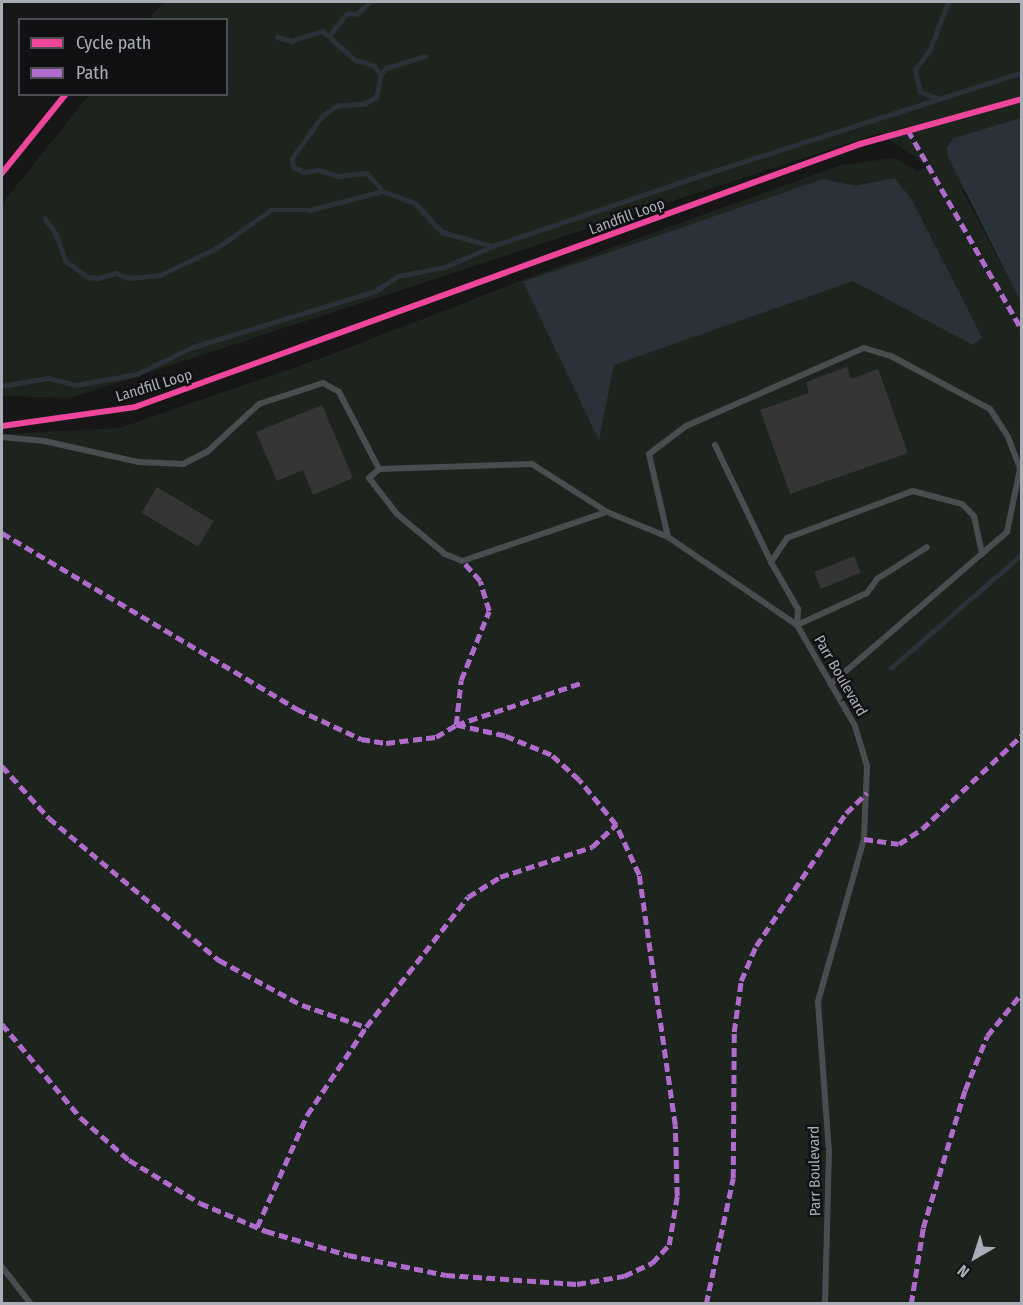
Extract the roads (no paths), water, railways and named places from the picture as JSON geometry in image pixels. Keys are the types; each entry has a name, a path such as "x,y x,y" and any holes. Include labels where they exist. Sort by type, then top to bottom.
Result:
{"lane":[{"path":"668,537 648,454 686,426 864,348 891,356 990,409 1008,437 1020,469 1007,532 831,684"},
{"path":"2,437 44,441 138,462 183,464 207,452 259,404 322,383 339,392 379,469 369,478 397,514 445,554 462,561 607,512"},
{"path":"715,445 771,562 798,609 797,625 867,594 877,579 927,547"},
{"name":"Parr Boulevard","path":"379,469 532,464 607,512 668,537 797,625 855,726 867,766 864,839 818,1002 829,1151 825,1304"},
{"path":"771,562 787,538 913,491 962,504 974,516 982,554"},
{"path":"2,1267 31,1304"}],"waterway":[{"path":"371,2 357,14 347,14 329,36 355,60 374,65 381,75 377,97 365,104 337,106 322,117 292,159 294,167 304,172 319,170 338,176 367,173 383,191"},
{"path":"938,99 920,92 915,70 930,49 948,2"},
{"path":"277,37 291,41 322,31 329,36"},
{"path":"381,75 386,68 425,56"},
{"path":"2,386 48,378 76,385 137,374 190,348 375,291 398,276 445,267 493,246 702,175 1022,72"},
{"path":"45,218 56,234 66,261 88,277 98,278 116,273 128,278 160,275 215,249 271,210 310,210 383,191 415,203 442,232 492,246"},
{"path":"891,668 1022,554"}]}
